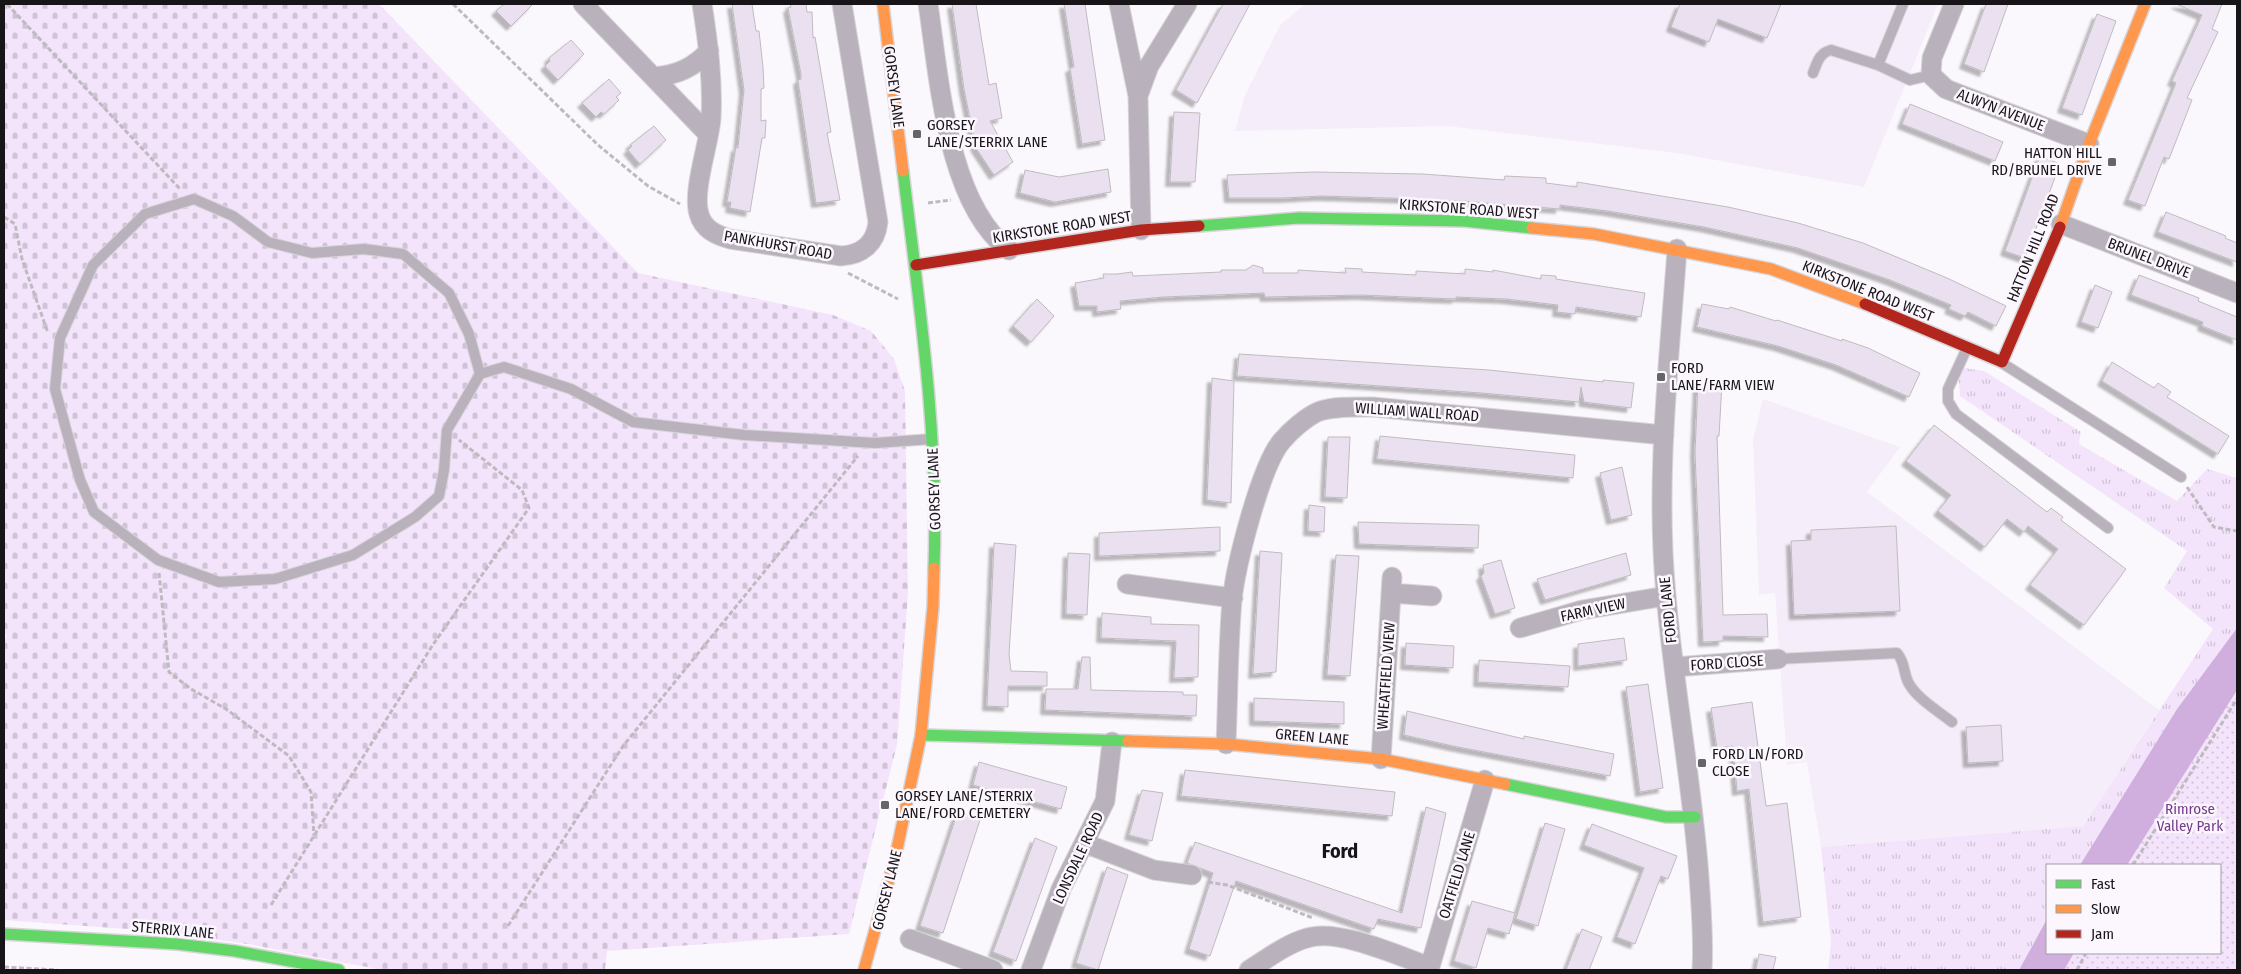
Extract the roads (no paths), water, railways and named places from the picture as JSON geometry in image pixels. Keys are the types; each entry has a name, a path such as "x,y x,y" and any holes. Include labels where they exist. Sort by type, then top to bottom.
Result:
{"street":[{"path":"583,4 708,134"},
{"path":"702,4 709,51 711,94 708,134"},
{"name":"PANKHURST ROAD","path":"708,134 698,198 698,213 708,229 722,237 821,253 851,256 867,247 874,239 877,231 878,210 856,93 842,4"},
{"name":"GORSEY LANE","path":"864,970 896,854 921,734 933,607 936,524 932,439 921,305 883,4"},
{"path":"928,4 944,112 961,178 984,224 996,241 1009,250"},
{"path":"1118,4 1138,96 1141,230"},
{"path":"1138,96 1149,66 1187,4"},
{"path":"1931,74 1932,58 1954,4"},
{"name":"HATTON HILL ROAD","path":"2002,362 2061,224 2089,144 2145,4"},
{"path":"654,77 683,71 698,63 709,51"},
{"name":"ALWYN AVENUE","path":"1931,74 1946,90 2089,144"},
{"name":"KIRKSTONE ROAD WEST","path":"916,265 1141,230 1299,218 1464,221 1594,234 1771,269 1885,311 2002,362"},
{"name":"BRUNEL DRIVE","path":"2061,224 2237,293"},
{"name":"FORD LANE","path":"1677,249 1664,435 1661,522 1666,596 1695,816 1704,944 1702,970"},
{"name":"WILLIAM WALL ROAD","path":"1226,744 1233,598 1248,528 1264,476 1281,442 1300,424 1320,412 1350,407 1373,407 1664,435"},
{"path":"1127,584 1233,598"},
{"name":"WHEATFIELD VIEW","path":"1381,759 1392,585 1432,596"},
{"name":"FARM VIEW","path":"1520,628 1582,610 1666,596"},
{"name":"FORD CLOSE","path":"1675,667 1778,659"},
{"name":"GREEN LANE","path":"921,734 1112,742 1226,744 1381,759 1666,817 1695,816"},
{"name":"LONSDALE ROAD","path":"1031,970 1062,889 1105,801 1112,742"},
{"name":"OATFIELD LANE","path":"1429,968 1485,780"},
{"path":"1084,843 1154,870 1192,875"},
{"name":"STERRIX LANE","path":"4,934 177,944 235,951 339,970"},
{"path":"1249,970 1306,938 1324,934 1375,947 1429,968"},
{"path":"910,939 992,970"}],"lane":[{"path":"1878,65 1903,4"},
{"path":"1813,73 1820,55 1824,51 1831,50 1878,65 1910,80 1931,74"},
{"path":"480,374 469,334 449,293 403,254 364,249 312,253 268,242 233,216 194,199 145,214 93,265 60,338 55,389 80,480 94,512 158,560 220,582 275,579 353,554 416,517 439,496 444,470 447,430 480,374 504,367 571,389 633,422 744,435 869,442 932,439"},
{"path":"1967,347 1948,390 1948,401 1956,414 2108,528"},
{"path":"2002,362 2181,477"},
{"path":"1778,659 1897,653 1903,660 1908,682 1917,693 1952,722"}],"place":[{"name":"GORSEY LANE/STERRIX LANE","path":"917,134"},
{"name":"HATTON HILL RD/BRUNEL DRIVE","path":"2112,162"},
{"name":"FORD LANE/FARM VIEW","path":"1661,377"},
{"name":"FORD LN/FORD CLOSE","path":"1702,763"},
{"name":"GORSEY LANE/STERRIX LANE/FORD CEMETERY","path":"885,805"}],"district":[{"name":"Ford","path":"1340,851"}],"park label":[{"name":"Rimrose Valley Park","path":"2190,818"}]}
